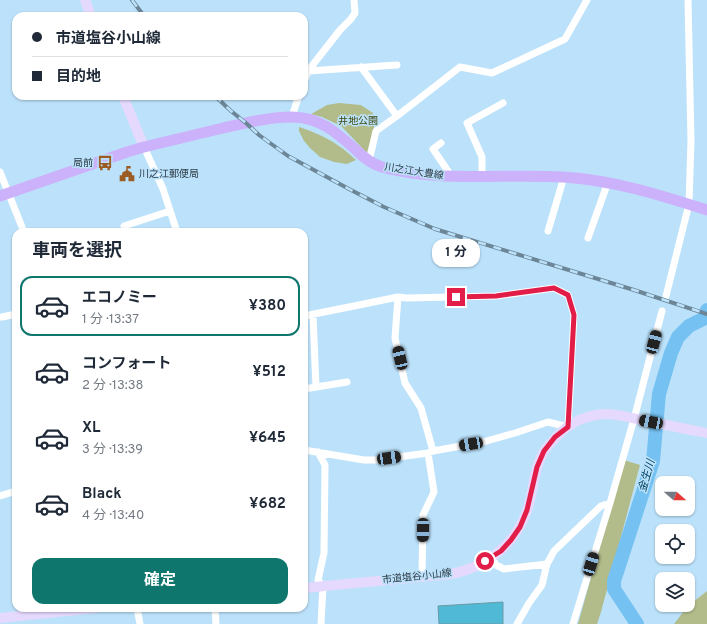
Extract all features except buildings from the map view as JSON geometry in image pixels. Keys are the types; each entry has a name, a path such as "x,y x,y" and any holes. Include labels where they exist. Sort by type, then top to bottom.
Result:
{"main road":[{"name":"川之江大豊線","path":"4,195 144,147 246,123 292,117 317,122 328,127 337,133 362,156 381,167 430,176 564,177 608,182 631,187 707,210"}],"street":[{"path":"85,0 90,12"},
{"path":"308,71 340,30 351,20 355,13 354,0"},
{"path":"369,161 376,130 397,116 460,67 492,74 565,39 587,0"},
{"path":"666,296 689,204 691,141 688,0"},
{"path":"308,71 397,65"},
{"path":"361,67 397,116"},
{"path":"125,100 162,189 176,228"},
{"path":"292,117 298,100"},
{"path":"482,176 482,157 467,123 502,103"},
{"path":"442,143 433,149 452,177"},
{"path":"0,172 4,195 22,228"},
{"path":"548,231 564,177"},
{"path":"588,238 608,182"},
{"path":"124,226 170,211"},
{"path":"308,315 398,297 496,296 554,288 568,295 574,315 568,427 548,422 483,442 376,460 364,460 308,451"},
{"path":"398,297 395,338 405,383 421,408 430,452 434,492 423,515 422,576"},
{"path":"573,624 635,419 662,311"},
{"path":"313,314 316,387"},
{"path":"2,317 12,315"},
{"path":"308,388 346,382"},
{"name":"市道塩谷小山線","path":"308,588 451,574 464,571 492,557 501,551 520,527 527,510 537,467 544,451 555,437 581,419 597,414 614,415 707,433"},
{"path":"318,452 325,465 324,553 318,580 323,586 321,624"},
{"path":"0,496 12,492"},
{"path":"517,624 529,603 542,585 547,564 554,551 601,506 610,503"},
{"path":"492,557 496,565 504,569 547,564"},
{"path":"0,618 58,612"},
{"path":"138,612 140,624"},
{"path":"215,612 216,624"}],"green space":[{"name":"井地公園","path":"339,103 361,105 373,113 374,128 367,153 341,126 322,117 311,114 327,105"},
{"name":"井地公園","path":"299,127 330,140 356,160 347,164 334,162 320,157 304,141 299,131"},
{"path":"624,460 640,465 601,612 597,624 578,624"},
{"path":"707,591 707,624 674,624 683,612 695,612 695,601"}],"waterway":[{"name":"金生川","path":"637,624 614,589 614,581 653,461 659,394 671,353 678,337 689,326 703,319 707,310"}],"railway":[{"path":"132,0 141,12"},
{"path":"219,100 259,135 288,156 384,207 435,229 707,314"}],"place":[{"name":"局前","path":"105,163"},
{"name":"川之江郵便局","path":"127,174"}],"route":[{"path":"456,297 496,296 554,288 568,295 574,315 568,427 555,437 544,451 537,467 527,510 520,527 501,551 485,561"}]}
